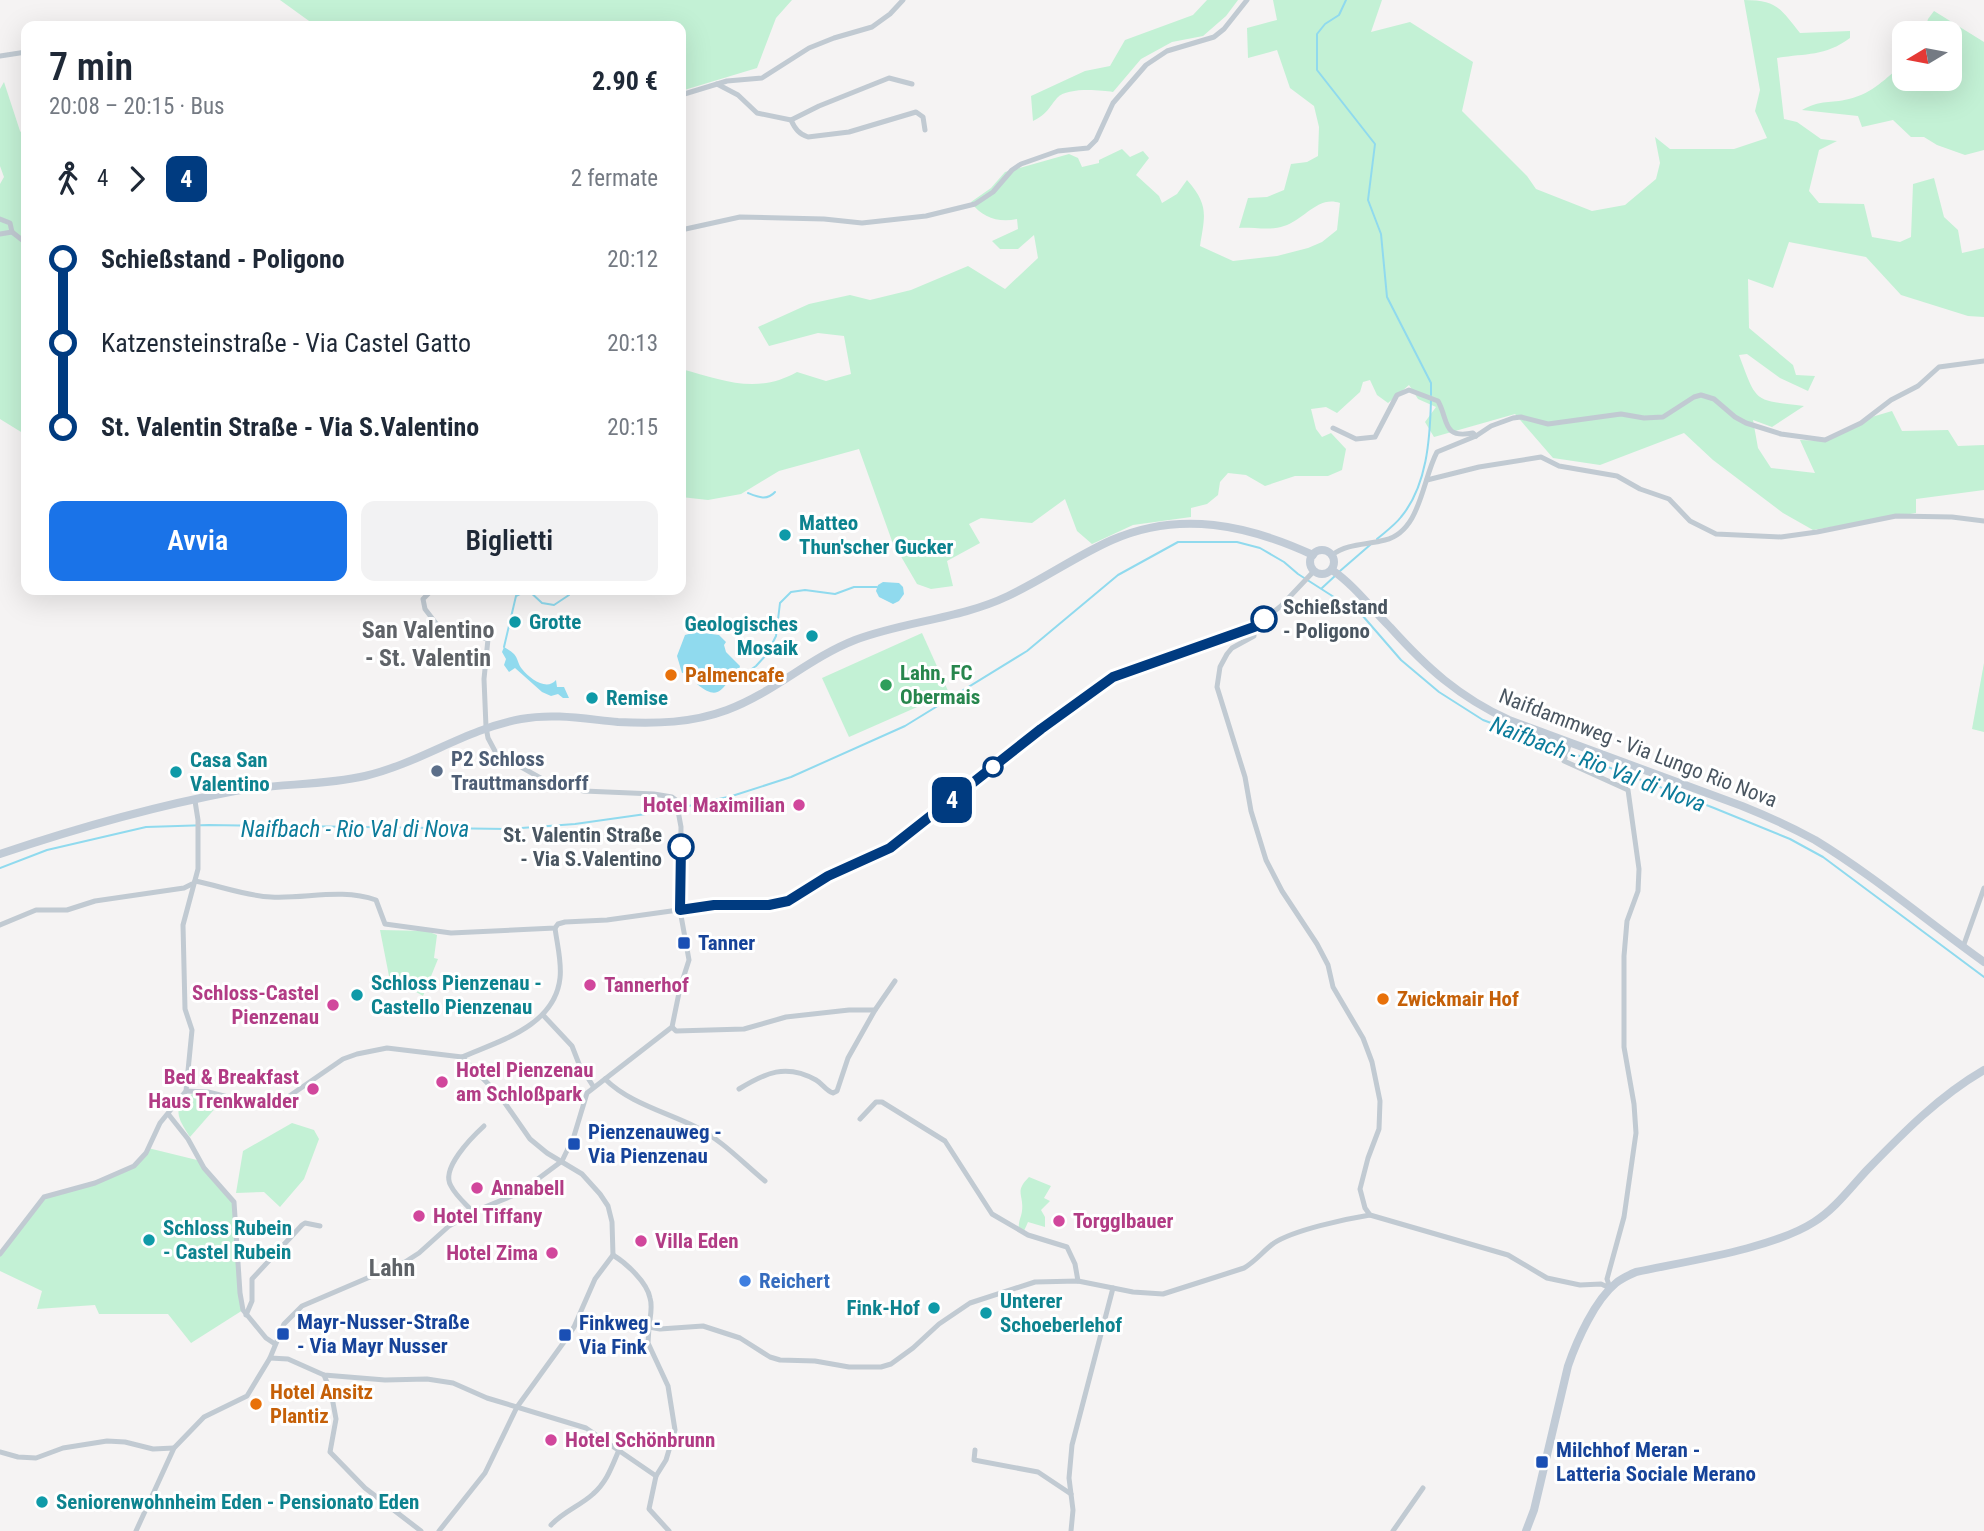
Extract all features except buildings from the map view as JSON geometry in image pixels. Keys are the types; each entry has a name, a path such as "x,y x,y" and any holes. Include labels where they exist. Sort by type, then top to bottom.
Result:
{"main road":[{"path":"0,853 89,824 234,791 325,783 384,771 486,727 521,719 547,716 616,722 681,723 729,710 765,692 831,650 886,630 992,603 1112,540 1135,531 1186,524 1234,527 1280,540 1313,555"},
{"path":"1322,550 1332,555 1336,573 1311,574 1310,561 1313,555 1322,550"},
{"name":"Naifdammweg - Via Lungo Rio Nova","path":"1336,573 1413,653 1452,688 1500,716 1778,821 1853,865 1984,962"},
{"path":"1526,1531 1534,1510 1568,1366 1576,1344 1610,1288 1636,1272 1751,1246 1787,1235 1817,1221 1934,1104 1984,1070"}],"street":[{"path":"686,93 717,84 762,78 809,48 872,27 903,0"},
{"path":"686,229 740,218 824,219 862,223 926,216 975,204 993,192 1012,170 1021,164 1058,151 1087,148 1096,140 1113,103 1146,65 1167,51 1214,37 1247,0"},
{"path":"0,56 21,52"},
{"path":"717,84 738,95 757,113 791,120 889,78 912,84"},
{"path":"791,120 794,128 808,137 849,132 916,112 923,117 925,130"},
{"path":"0,219 10,223 12,232 21,239"},
{"path":"0,234 12,232"},
{"path":"1332,555 1342,548 1389,539 1404,529 1412,517 1437,452 1476,436 1491,426 1521,417 1548,424 1621,414 1644,418 1664,417 1701,395 1714,399 1746,423 1781,434 1825,440 1861,423 1891,400 1918,386 1939,367 1984,361"},
{"path":"1333,428 1356,439 1368,440 1378,434 1398,395 1409,390 1432,397 1441,407 1444,420 1454,434 1473,433 1476,436"},
{"path":"1427,480 1479,467 1541,457 1559,466 1617,476 1640,489 1669,499 1690,521 1716,534 1781,537 1896,516 1952,517 1984,521"},
{"path":"0,925 36,910 67,910 95,901 184,888 194,883 260,897 340,894 368,897 376,900 382,920 391,926 452,933 555,928 565,922 607,920 625,915 714,905 769,905 788,901 828,876 890,848 1044,727 1113,677 1254,627 1281,606 1311,574"},
{"path":"136,1531 174,1448 204,1417 247,1396 270,1358 284,1324 302,1306 405,1262 449,1226 473,1212 519,1193 562,1161 574,1136 587,1093 671,1027 689,960 680,910 678,807 672,797 583,791 553,785 496,753 486,727 484,679 488,639 438,626 425,609 423,599 427,595"},
{"path":"1254,627 1254,636 1232,648 1227,654 1220,667 1217,687 1245,777 1251,811 1266,860 1328,965 1333,987 1363,1038 1371,1062 1380,1101 1380,1129 1368,1158 1360,1189 1365,1208 1370,1215"},
{"path":"1569,744 1564,761 1628,790 1639,869 1638,891 1627,921 1624,956 1624,1048 1636,1133 1624,1217 1607,1279 1610,1288"},
{"path":"0,1254 2,1245 44,1197 95,1183 134,1166 146,1153 160,1123 186,1091 191,1030 185,1009 183,925 198,869 198,820 195,800"},
{"path":"1963,947 1984,888"},
{"path":"186,1091 208,1092 261,1105 285,1099 344,1059 357,1054 387,1048 462,1057 522,1030 543,1015 554,998 560,981 555,928"},
{"path":"739,1089 767,1073 786,1070 818,1080 826,1090 833,1093 838,1091 848,1058 895,981"},
{"path":"671,1027 676,1031 744,1028 786,1017 875,1010"},
{"path":"543,1015 572,1046 579,1064 593,1086"},
{"path":"439,1531 485,1473 517,1407 568,1336 595,1279 612,1255 612,1222 608,1206 592,1183 530,1139 500,1096 462,1057"},
{"path":"605,1079 616,1091 697,1128 726,1146 765,1181"},
{"path":"860,1119 876,1102 882,1102 944,1141 992,1214 1028,1235 1067,1247 1078,1280"},
{"path":"169,1115 188,1139 205,1168 234,1202 240,1293 246,1315 266,1338 275,1344"},
{"path":"473,1212 449,1184 449,1178 459,1151 484,1126"},
{"path":"649,1327 660,1329 702,1326 740,1338 770,1357 780,1360 849,1367 881,1367 891,1364 939,1324 970,1303 1035,1282 1078,1280 1113,1288 1163,1294 1244,1268 1255,1262 1276,1242 1353,1217 1370,1215 1508,1255 1548,1278 1580,1285 1601,1284 1610,1288"},
{"path":"246,1315 252,1301 252,1279 302,1225 305,1223 320,1226"},
{"path":"612,1255 619,1259 649,1293 652,1308 648,1343 668,1387 675,1430 669,1451 656,1476 649,1509 669,1531"},
{"path":"1071,1531 1069,1478 1072,1445 1113,1288"},
{"path":"270,1358 288,1359 324,1375 445,1381 586,1428 656,1476"},
{"path":"324,1375 331,1392 336,1419 330,1452 365,1488 421,1531"},
{"path":"0,1452 36,1458 72,1446 107,1441 153,1448 174,1448"},
{"path":"551,1525 571,1507 592,1496 607,1479 619,1450"},
{"path":"975,1450 974,1460 1038,1472 1071,1494"},
{"path":"1393,1531 1423,1488"}],"green space":[{"path":"280,0 792,0 776,18 757,68 686,89 686,21 309,21"},
{"path":"1207,0 1238,0 1226,16 1203,36 1172,42 1141,59 1113,92 1068,92 1057,98 1044,114 1033,121 1031,96 1085,71 1110,66 1125,40 1193,15"},
{"path":"1273,0 1382,0 1371,32 1410,22 1473,62 1462,111 1527,176 1536,189 1592,211 1625,205 1656,179 1660,163 1655,137 1670,149 1734,149 1767,138 1755,111 1760,90 1744,0 1764,2 1777,7 1800,33 1850,31 1850,38 1832,48 1777,58 1784,119 1797,122 1821,139 1837,141 1819,150 1809,191 1819,203 1864,204 1872,237 1900,242 1911,237 1913,184 1934,178 1944,217 1958,230 1962,253 1984,248 1984,317 1968,316 1901,295 1866,257 1789,242 1773,288 1748,279 1749,328 1793,365 1796,375 1815,376 1808,391 1780,378 1747,354 1739,355 1754,391 1759,396 1775,402 1804,406 1772,427 1753,420 1758,448 1771,468 1815,473 1800,440 1825,441 1865,419 1892,411 1902,431 1948,430 1958,446 1984,445 1984,490 1916,499 1916,513 1813,530 1783,513 1713,460 1684,433 1600,465 1553,458 1515,414 1434,437 1425,422 1436,407 1418,399 1409,385 1388,403 1377,395 1370,380 1363,382 1360,392 1337,413 1326,407 1311,409 1316,429 1322,437 1331,433 1346,449 1342,470 1328,476 1295,476 1265,486 1246,475 1228,473 1220,482 1218,495 1207,504 1191,508 1191,517 1133,525 1092,544 1077,531 1065,499 1032,523 981,518 969,524 980,543 947,561 953,586 931,589 917,584 892,541 859,449 779,471 741,494 708,500 686,498 686,370 739,383 767,383 797,372 826,381 851,374 844,336 818,333 769,346 758,327 809,304 850,295 870,300 911,290 968,266 1005,289 1038,258 1034,235 1018,249 1000,249 992,241 1018,229 1017,219 991,218 980,212 971,202 991,188 1005,172 1069,154 1078,158 1082,167 1099,163 1099,160 1122,149 1130,157 1143,151 1149,158 1136,175 1159,196 1162,203 1177,194 1187,180 1199,196 1204,211 1200,246 1233,261 1277,256 1308,248 1322,242 1337,230 1340,203 1332,201 1318,205 1291,223 1279,227 1239,228 1248,198 1267,197 1284,190 1291,164 1307,162 1318,156 1319,127 1314,106 1290,88 1277,50 1248,58 1247,28 1277,20"},
{"path":"1934,11 1950,21 1927,21"},
{"path":"1962,28 1984,42 1984,150 1965,155 1924,137 1911,137 1893,120 1862,127 1858,116 1802,110 1815,104 1849,99 1879,84 1892,74 1892,91 1962,91"},
{"path":"4,82 21,132 21,432 0,419 0,184 4,177 0,166 0,89"},
{"name":"Lahn, FC Obermais","path":"922,633 949,693 849,737 822,678"},
{"path":"1984,663 1984,732 1972,729"},
{"path":"380,930 427,931 437,935 434,958 438,959 423,996 389,976"},
{"path":"194,1093 203,1093 218,1100 218,1105 190,1137 178,1113 186,1098"},
{"path":"292,1123 314,1130 319,1139 304,1179 280,1207 264,1192 236,1193 243,1151"},
{"path":"148,1148 201,1161 234,1202 243,1310 191,1343 168,1314 99,1314 95,1305 37,1309 42,1291 0,1271 0,1254 44,1197 134,1166"},
{"path":"1029,1177 1051,1186 1044,1198 1050,1201 1041,1210 1045,1217 1045,1227 1028,1222 1024,1231 1019,1229 1021,1190"}],"water":[{"path":"883,582 899,583 903,587 904,594 899,601 893,604 879,597 876,591 878,585"},
{"path":"696,632 719,635 726,642 726,652 740,666 738,673 717,692 712,693 697,684 696,671 682,673 677,656 685,635"},
{"path":"504,647 514,654 529,676 543,684 556,680 557,687 564,687 569,698 542,692 515,668 509,672 504,665"}],"waterway":[{"path":"1346,0 1339,15 1325,24 1317,34 1317,70 1375,144 1368,200 1381,234 1387,297 1431,383 1431,395"},
{"path":"1377,539 1399,520 1417,491 1428,446 1431,400"},
{"path":"748,493 766,497 775,492"},
{"name":"Naifbach - Rio Val di Nova","path":"680,808 732,796 791,777 905,726 1027,651 1118,575 1178,542 1237,542 1260,548 1362,615 1401,660 1439,692 1483,720 1564,750"},
{"path":"1340,571 1370,545"},
{"path":"1322,588 1336,575"},
{"path":"739,670 746,673 767,654 776,636 780,603 791,592 805,590 835,594 854,587 877,587"},
{"path":"504,647 518,595"},
{"path":"533,595 542,603 554,605 569,595"},
{"name":"Naifbach - Rio Val di Nova","path":"1569,752 1790,839 1823,857 1984,977"},
{"name":"Naifbach - Rio Val di Nova","path":"0,868 47,850 146,827 209,825 507,829 575,824 674,810"}],"bus line":[{"name":"4","path":"681,847 680,910 714,905 769,905 788,901 828,876 890,848 1041,729 1113,677 1254,627 1264,619"}],"place":[{"name":"Matteo Thun'scher Gucker","path":"785,535"},
{"name":"Schießstand - Poligono","path":"1264,619"},
{"name":"Grotte","path":"515,622"},
{"name":"Geologisches Mosaik","path":"812,636"},
{"name":"Palmencafe","path":"671,675"},
{"name":"Lahn, FC Obermais","path":"886,685"},
{"name":"Remise","path":"592,698"},
{"name":"P2 Schloss Trauttmansdorff","path":"437,771"},
{"name":"Casa San Valentino","path":"176,772"},
{"name":"Hotel Maximilian","path":"799,805"},
{"name":"St. Valentin Straße - Via S.Valentino","path":"681,847"},
{"name":"Tanner","path":"684,943"},
{"name":"Tannerhof","path":"590,985"},
{"name":"Schloss Pienzenau - Castello Pienzenau","path":"357,995"},
{"name":"Zwickmair Hof","path":"1383,999"},
{"name":"Schloss-Castel Pienzenau","path":"333,1005"},
{"name":"Hotel Pienzenau am Schloßpark","path":"442,1082"},
{"name":"Bed & Breakfast Haus Trenkwalder","path":"313,1089"},
{"name":"Pienzenauweg - Via Pienzenau","path":"574,1144"},
{"name":"Annabell","path":"477,1188"},
{"name":"Hotel Tiffany","path":"419,1216"},
{"name":"Torgglbauer","path":"1059,1221"},
{"name":"Schloss Rubein - Castel Rubein","path":"149,1240"},
{"name":"Villa Eden","path":"641,1241"},
{"name":"Hotel Zima","path":"552,1253"},
{"name":"Reichert","path":"745,1281"},
{"name":"Fink-Hof","path":"934,1308"},
{"name":"Unterer Schoeberlehof","path":"986,1313"},
{"name":"Mayr-Nusser-Straße - Via Mayr Nusser","path":"283,1334"},
{"name":"Finkweg - Via Fink","path":"565,1335"},
{"name":"Hotel Ansitz Plantiz","path":"256,1404"},
{"name":"Hotel Schönbrunn","path":"551,1440"},
{"name":"Milchhof Meran - Latteria Sociale Merano","path":"1542,1462"},
{"name":"Seniorenwohnheim Eden - Pensionato Eden","path":"42,1502"}],"district":[{"name":"San Valentino - St. Valentin","path":"428,644"},
{"name":"Lahn","path":"392,1268"}]}
